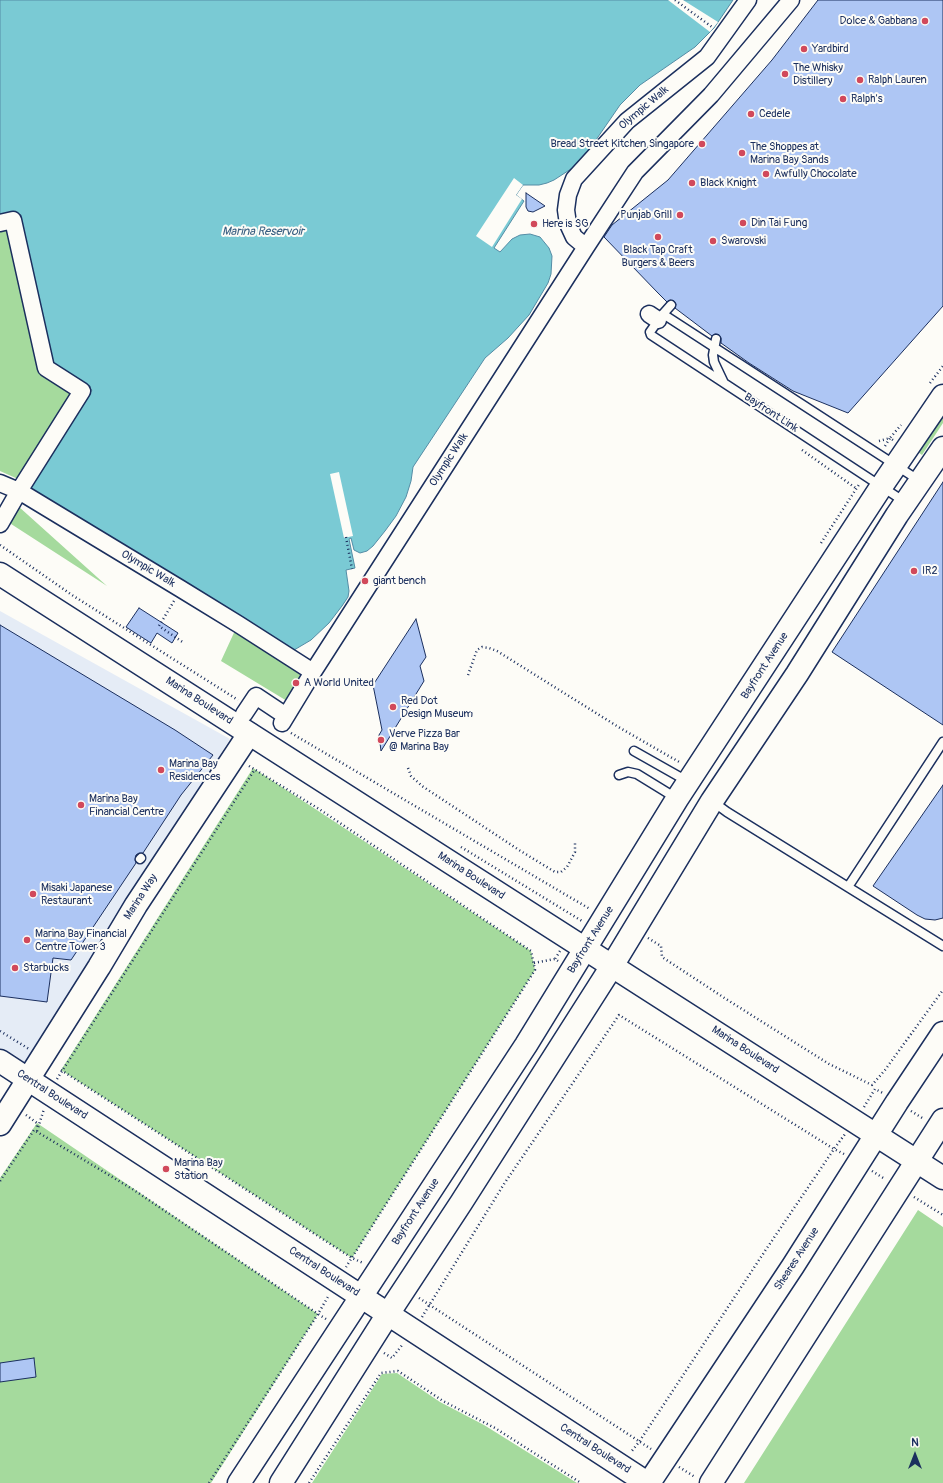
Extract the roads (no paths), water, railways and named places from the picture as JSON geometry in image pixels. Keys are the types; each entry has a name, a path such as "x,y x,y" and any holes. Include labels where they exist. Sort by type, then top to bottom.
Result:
{"main road":[{"name":"Bayfront Avenue","path":"239,1483 501,1084 586,949 682,781 943,396"},
{"path":"281,1483 612,966 719,807 798,674 906,502 943,448"},
{"name":"Marina Boulevard","path":"0,574 246,724 612,966 943,1178"},
{"name":"Marina Way","path":"0,1124 98,967 246,724"},
{"name":"Sheares Avenue","path":"648,1483 793,1266 943,1033"},
{"name":"Central Boulevard","path":"0,1061 648,1483"},
{"path":"711,1483 916,1160 943,1120"}],"street":[{"name":"Olympic Walk","path":"586,247 574,237 568,224 566,210 568,195 574,179 627,121 707,57 748,0"},
{"name":"Olympic Walk","path":"246,724 256,696 284,720 313,672 635,172 710,94 792,0"},
{"path":"0,223 13,220 46,368 82,391 0,524"},
{"name":"Olympic Walk","path":"0,483 19,491 238,624 313,672"}],"lane":[{"path":"671,305 657,316 716,343 921,481"},
{"name":"Bayfront Link","path":"657,316 650,332 651,335 906,502"},
{"path":"716,343 713,355 714,362 723,381"},
{"path":"848,887 943,742"},
{"path":"634,751 682,781"},
{"path":"619,775 628,772 682,781"},
{"path":"719,807 943,946"}],"water":[{"name":"Marina Reservoir","path":"0,0 733,0 714,28 695,47 640,85 620,105 587,153 574,167 547,183 539,185 523,185 516,195 524,201 494,248 500,252 512,239 520,235 530,234 540,237 549,248 552,256 551,274 548,283 529,315 508,338 485,358 413,467 411,481 406,497 396,516 385,531 373,546 367,551 360,553 354,550 351,538 349,539 355,568 346,570 349,591 348,597 342,606 329,623 311,640 289,653 29,487 92,390 52,364 18,213 0,216"}],"place":[{"name":"Dolce & Gabbana","path":"925,21"},
{"name":"Yardbird","path":"804,49"},
{"name":"The Whisky Distillery","path":"785,74"},
{"name":"Ralph Lauren","path":"860,80"},
{"name":"Ralph's","path":"843,99"},
{"name":"Cedele","path":"751,114"},
{"name":"Bread Street Kitchen Singapore","path":"702,144"},
{"name":"The Shoppes at Marina Bay Sands","path":"742,153"},
{"name":"Awfully Chocolate","path":"766,174"},
{"name":"Black Knight","path":"692,183"},
{"name":"Punjab Grill","path":"680,215"},
{"name":"Din Tai Fung","path":"743,223"},
{"name":"Here is SG","path":"534,224"},
{"name":"Black Tap Craft Burgers & Beers","path":"658,237"},
{"name":"Swarovski","path":"713,241"},
{"name":"IR2","path":"914,571"},
{"name":"giant bench","path":"365,581"},
{"name":"A World United","path":"296,683"},
{"name":"Red Dot Design Museum","path":"393,707"},
{"name":"Verve Pizza Bar @ Marina Bay","path":"381,740"},
{"name":"Marina Bay Residences","path":"161,770"},
{"name":"Marina Bay Financial Centre","path":"81,805"},
{"name":"Misaki Japanese Restaurant","path":"33,894"},
{"name":"Marina Bay Financial Centre Tower 3","path":"27,940"},
{"name":"Starbucks","path":"15,968"},
{"name":"Marina Bay Station","path":"166,1169"}]}
